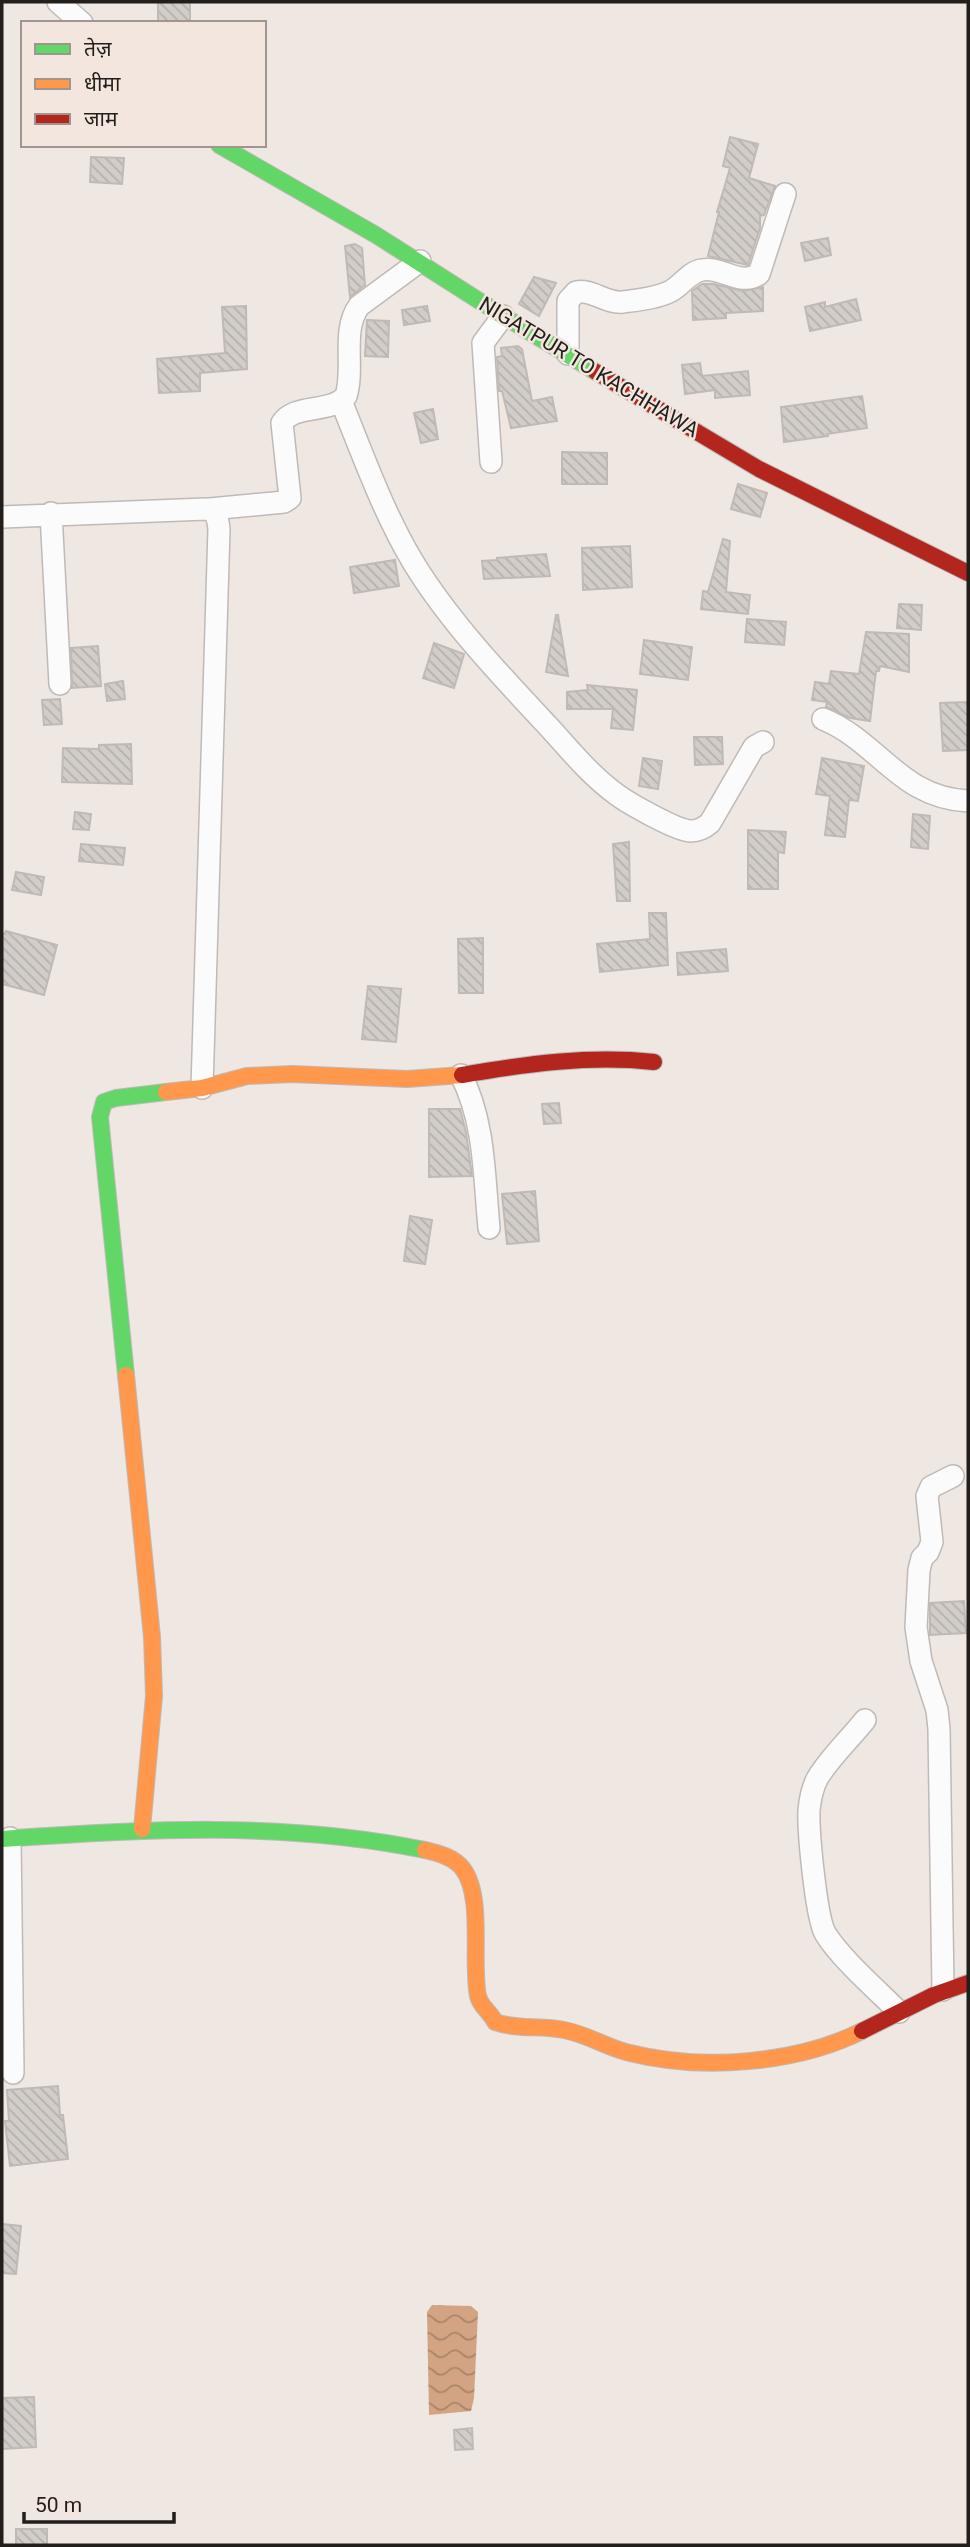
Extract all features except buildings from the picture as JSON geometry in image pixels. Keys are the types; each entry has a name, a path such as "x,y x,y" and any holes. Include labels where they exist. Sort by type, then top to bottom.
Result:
{"street":[{"path":"58,2 80,21"},
{"name":"NIGATPUR TO KACHHAWA","path":"222,147 420,261 503,316 759,469 968,573"},
{"path":"568,354 568,301 576,292 588,292 620,303 666,294 699,270 709,269 737,278 751,279 759,274 785,194"},
{"path":"2,517 51,513 210,509 288,501 291,490 282,423 289,415 341,401 348,391 354,313 359,306 420,261"},
{"path":"491,462 483,343 503,316"},
{"path":"341,401 388,516 414,563 454,619 527,704 583,764 616,794 680,829 703,829 710,823 754,747 763,742"},
{"path":"202,1088 219,530 218,518 210,509"},
{"path":"51,513 60,684"},
{"path":"823,719 840,726 901,777 927,793 951,800 968,801"},
{"path":"142,1829 154,1696 152,1637 104,1161 101,1109 104,1102 108,1099 202,1088 247,1076 407,1079 461,1075 539,1062 590,1059 654,1062"},
{"path":"461,1075 471,1094 481,1135 489,1228"},
{"path":"943,1990 939,1729 937,1710 921,1661 916,1627 919,1570 922,1558 929,1552 932,1542 928,1496 931,1487 953,1476"},
{"path":"865,1720 817,1780 812,1795 810,1828 818,1903 825,1931 834,1945 899,2011"},
{"path":"13,2073 6,1839 142,1829 234,1829 364,1837 438,1853 452,1858 461,1867 471,1885 475,1975 482,2008 492,2015 495,2022 503,2026 561,2029 634,2054 667,2058 782,2058 838,2042 943,1990 968,1983"}],"water":[{"path":"432,2305 471,2306 478,2312 471,2411 429,2415 427,2312"}],"traffic: fast":[{"path":"222,147 376,235 596,372"},
{"path":"126,1375 100,1117 104,1102 166,1092"},
{"path":"2,1839 161,1830 267,1831 372,1841 425,1850"}],"traffic: slow":[{"path":"166,1092 202,1088 247,1076 292,1074 407,1079 462,1075"},
{"path":"126,1375 152,1637 154,1696 142,1829"},
{"path":"425,1850 455,1861 469,1881 475,1912 478,1996 495,2022 564,2030 622,2051 658,2059 718,2063 779,2057 808,2051 862,2031"}],"traffic: jam":[{"path":"596,372 759,469 968,573"},
{"path":"462,1075 558,1062 654,1062"},
{"path":"862,2031 934,1995 968,1983"}]}
